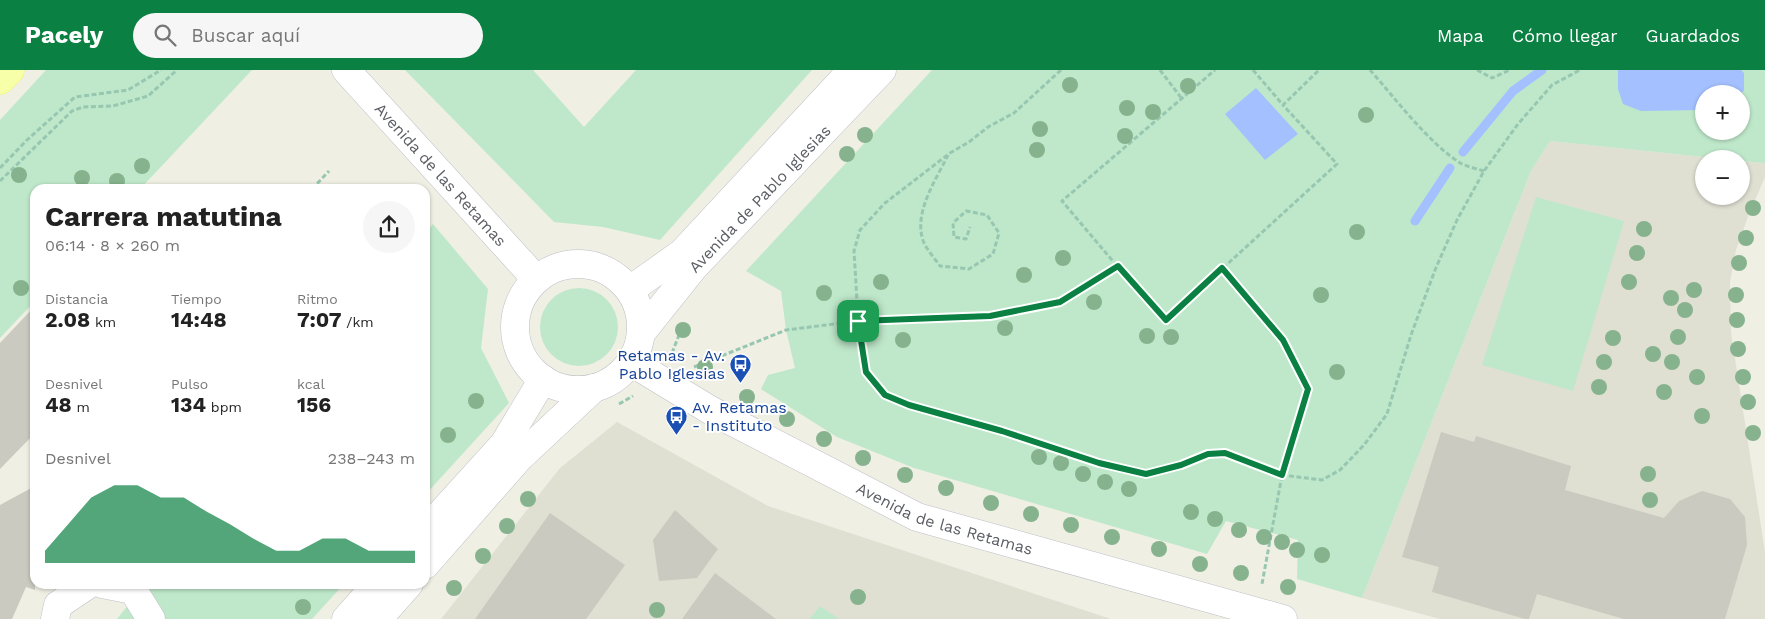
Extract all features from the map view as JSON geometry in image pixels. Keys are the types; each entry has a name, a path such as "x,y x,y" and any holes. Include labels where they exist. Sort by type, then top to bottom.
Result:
{"main road":[{"path":"0,80 10,70"}],"street":[{"name":"Avenida de las Retamas","path":"346,70 536,279"},
{"name":"Avenida de Pablo Iglesias","path":"630,290 682,253 852,70"},
{"name":"Avenida de Pablo Iglesias","path":"642,332 694,267 882,70"},
{"path":"575,263 596,266 615,275 630,290 637,302 642,332 631,362 621,374 594,388 576,390 559,387 543,379 529,366 519,349 515,331 517,311 524,294 536,279 554,268 575,263"},
{"name":"Avenida de las Retamas","path":"631,362 710,410 918,516 1283,619"},
{"path":"430,525 504,444 543,379"},
{"path":"430,559 518,458 594,388"},
{"path":"55,619 58,605 82,589"},
{"path":"128,589 133,590 151,619"},
{"path":"346,619 373,589"},
{"path":"378,619 405,589"}],"path":[{"path":"0,168 27,140 76,97 128,90 161,70"},
{"path":"0,181 72,111 83,107 113,106 148,96 177,70"},
{"path":"1061,70 1014,113 988,127 969,142 950,152 885,203 860,230 854,251 858,321 866,372 885,395 909,405 1002,431 1099,463 1146,474 1181,465 1208,454 1225,453 1282,475 1322,480 1340,470 1364,446 1387,414 1411,335 1435,270 1457,220 1484,171 1518,124 1552,86 1580,70"},
{"path":"1160,70 1182,99"},
{"path":"1216,70 1062,201 1166,320 1337,164 1253,70"},
{"path":"1283,105 1319,70"},
{"path":"1370,70 1424,131 1444,149 1463,164 1484,171"},
{"path":"1476,70 1492,78 1510,70"},
{"path":"950,152 932,186 920,219 924,243 940,266 969,269 993,254 999,233 987,215 966,211 953,223 954,237 966,239 970,227"},
{"path":"317,184 330,171"},
{"path":"660,380 786,330 858,321 990,316 1060,302 1118,266"},
{"path":"1222,268 1283,340 1308,389 1282,475 1257,612"}],"shaded area":[{"path":"1550,141 1695,156 1695,205 1750,205 1750,162 1765,163 1765,177 1736,250 1730,282 1731,333 1765,552 1765,619 1440,619 1362,598 1531,171"},
{"path":"617,422 768,506 1111,619 441,619 560,468"}],"green space":[{"path":"46,70 252,70 145,184 30,184 30,306 0,338 0,120"},
{"path":"405,70 533,70 584,127 636,70 812,70 660,240 603,227 554,222"},
{"path":"932,70 1765,70 1765,163 1750,162 1750,150 1695,150 1695,156 1550,141 1531,171 1362,598 1297,579 1298,540 1226,521 1207,554 914,468 837,437 761,389 768,375 795,368 786,330 781,291 746,271"},
{"path":"1536,197 1624,221 1573,391 1482,365"},
{"path":"433,224 488,289 481,348 509,403 430,490 430,228"},
{"path":"579,288 594,291 611,305 615,312 618,327 615,342 601,359 594,363 579,366 564,363 547,349 543,342 540,327 543,312 557,295 564,291"},
{"path":"141,589 339,589 312,619 117,619"},
{"path":"820,606 839,619 810,619"}],"water":[{"path":"1618,70 1741,70 1744,73 1744,85 1695,85 1695,110 1641,111 1623,104 1618,89"},
{"path":"1256,88 1298,134 1265,160 1225,114"}],"building":[{"path":"30,311 30,438 0,469 0,343"},
{"path":"1441,432 1474,442 1476,436 1571,466 1565,490 1664,518 1679,501 1702,491 1730,499 1745,517 1747,545 1725,619 1624,619 1537,594 1529,619 1525,619 1432,592 1439,567 1402,557"},
{"path":"30,489 30,588 26,587 12,619 0,619 0,505"},
{"path":"675,510 718,549 697,578 659,581 653,540"},
{"path":"550,513 625,565 586,619 475,619"},
{"path":"715,573 776,619 682,619"}],"waterway":[{"path":"1463,152 1513,91 1542,70"},
{"path":"1415,221 1450,168"}],"place":[{"name":"Retamas - Av. Pablo Iglesias","path":"741,383"},
{"name":"Av. Retamas - Instituto","path":"676,435"}],"route":[{"path":"1118,266 1166,320 1222,268 1283,340 1308,389 1282,475 1225,453 1208,454 1181,465 1146,474 1099,463 1002,431 909,405 885,395 866,372 858,321 990,316 1060,302 1118,266"}]}
